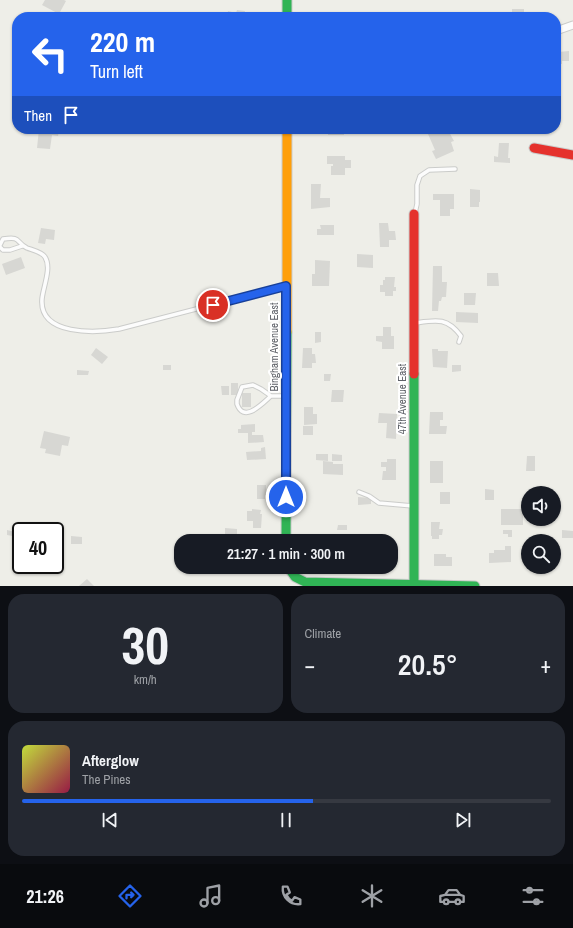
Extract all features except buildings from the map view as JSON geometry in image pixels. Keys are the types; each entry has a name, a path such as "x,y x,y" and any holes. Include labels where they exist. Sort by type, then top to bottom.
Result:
{"street":[{"path":"287,0 287,12"},
{"path":"561,29 573,25"},
{"name":"Bingham Avenue East","path":"286,534 287,134"},
{"path":"534,148 573,155"},
{"name":"47th Avenue East","path":"414,214 414,584"},
{"path":"292,574 293,577 305,582 476,586"}],"lane":[{"path":"414,214 417,204 417,185 420,176 429,170 455,169"},
{"path":"22,246 19,240 12,238 3,239 0,246 3,250 10,250 22,246 43,254 46,259 48,270 42,300 42,307 45,314 50,320 61,327 78,331 99,332 119,329 286,286"},
{"path":"414,323 439,320 448,323 455,328 461,336 459,342"},
{"path":"271,396 257,410 253,411 247,412 242,410 237,404 240,390 242,387 248,385 253,385 271,396 286,396"},
{"path":"359,492 369,496 379,503 414,506"}],"traffic: fast":[{"path":"287,0 287,12"},
{"path":"286,534 287,332"},
{"path":"414,374 414,584"},
{"path":"293,574 295,577 305,582 475,586"}],"traffic: slow":[{"path":"287,134 287,332"}],"traffic: jam":[{"path":"534,148 573,155"},
{"path":"414,214 414,374"}],"route":[{"path":"213,305 286,286 286,497"}]}
